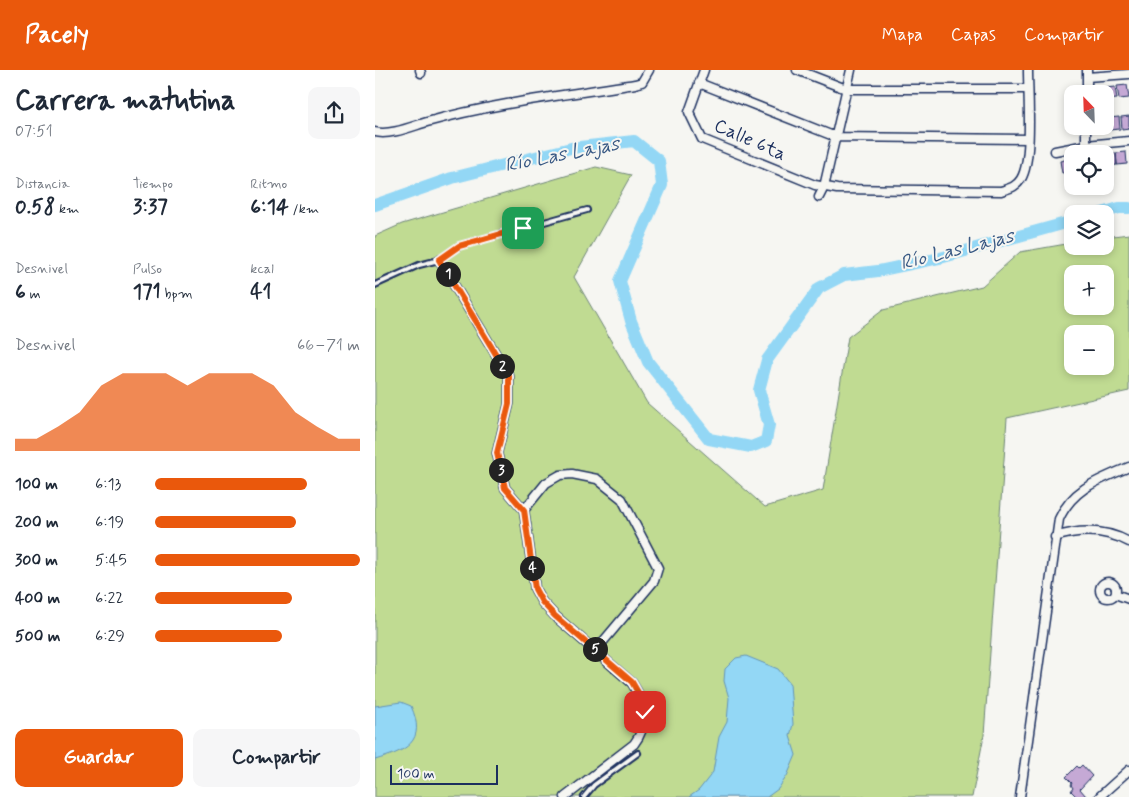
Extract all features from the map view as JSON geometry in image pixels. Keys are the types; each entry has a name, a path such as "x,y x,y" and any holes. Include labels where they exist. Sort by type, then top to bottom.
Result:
{"street":[{"path":"375,132 380,133 402,129 468,110 635,84 642,82 649,70"},
{"name":"Calle 6ta","path":"705,70 689,112 702,139 824,187"},
{"path":"797,70 847,89 1028,89"},
{"path":"819,197 824,187 851,70"},
{"path":"824,187 1001,191 1015,186 1021,178 1027,162 1028,70"},
{"path":"1087,74 1129,74"},
{"path":"699,83 836,137 1027,138"},
{"path":"1087,135 1086,145 1129,141"},
{"path":"1055,150 1064,149"},
{"path":"439,260 509,376 509,404 497,453 505,488 524,510 535,589 542,602 555,616 632,682 640,696 645,712 643,733 618,757 565,797"},
{"path":"1020,797 1059,519 1066,504 1072,498 1097,481 1129,467"},
{"path":"524,510 546,483 560,475 572,474 597,480 622,499 658,568 654,581 596,650"},
{"path":"1055,537 1077,531 1101,532 1129,542"},
{"path":"1115,594 1129,599"},
{"path":"1099,797 1129,770"}],"lane":[{"path":"375,285 419,266 439,260 459,246 587,210"},
{"path":"584,797 594,785 638,753"}],"green space":[{"path":"596,167 631,175 574,277 647,403 765,507 823,490 848,337 883,310 982,286 1020,252 1064,244 1064,255 1114,255 1114,236 1129,234 1129,391 1007,418 984,735 972,797 375,797 375,236 402,224"}],"water":[{"path":"746,656 778,669 790,684 793,724 790,736 796,755 787,776 778,789 767,797 689,797 699,790 713,772 719,737 727,722 729,698 724,681 725,669 736,658"},
{"path":"401,702 411,706 415,718 415,737 411,743 396,753 375,760 375,706"}],"building":[{"path":"1127,85 1129,98 1119,99 1117,86"},
{"path":"1115,87 1117,99 1114,99"},
{"path":"1129,116 1129,128 1122,129 1121,117"},
{"path":"1114,117 1119,117 1120,129 1114,130"},
{"path":"1126,152 1127,164 1117,165 1116,153"},
{"path":"1114,153 1116,153 1117,165 1114,165"},
{"path":"1064,160 1064,173 1062,173 1060,161"},
{"path":"1082,765 1092,776 1080,789 1086,796 1077,797 1071,791 1073,788 1072,783 1066,777 1077,766 1079,768"}],"waterway":[{"name":"Río Las Lajas","path":"375,205 452,178 571,148 634,141 659,161 662,185 620,281 631,321 648,362 709,439 751,447 766,441 769,425 759,390 767,360 819,288 844,275 878,271 940,258 1064,224"},
{"name":"Río Las Lajas","path":"1114,210 1129,208"}],"route":[{"path":"523,228 459,246 439,260 509,376 509,404 497,453 505,488 524,510 535,589 542,602 555,616 632,682 640,696 645,712"}]}
